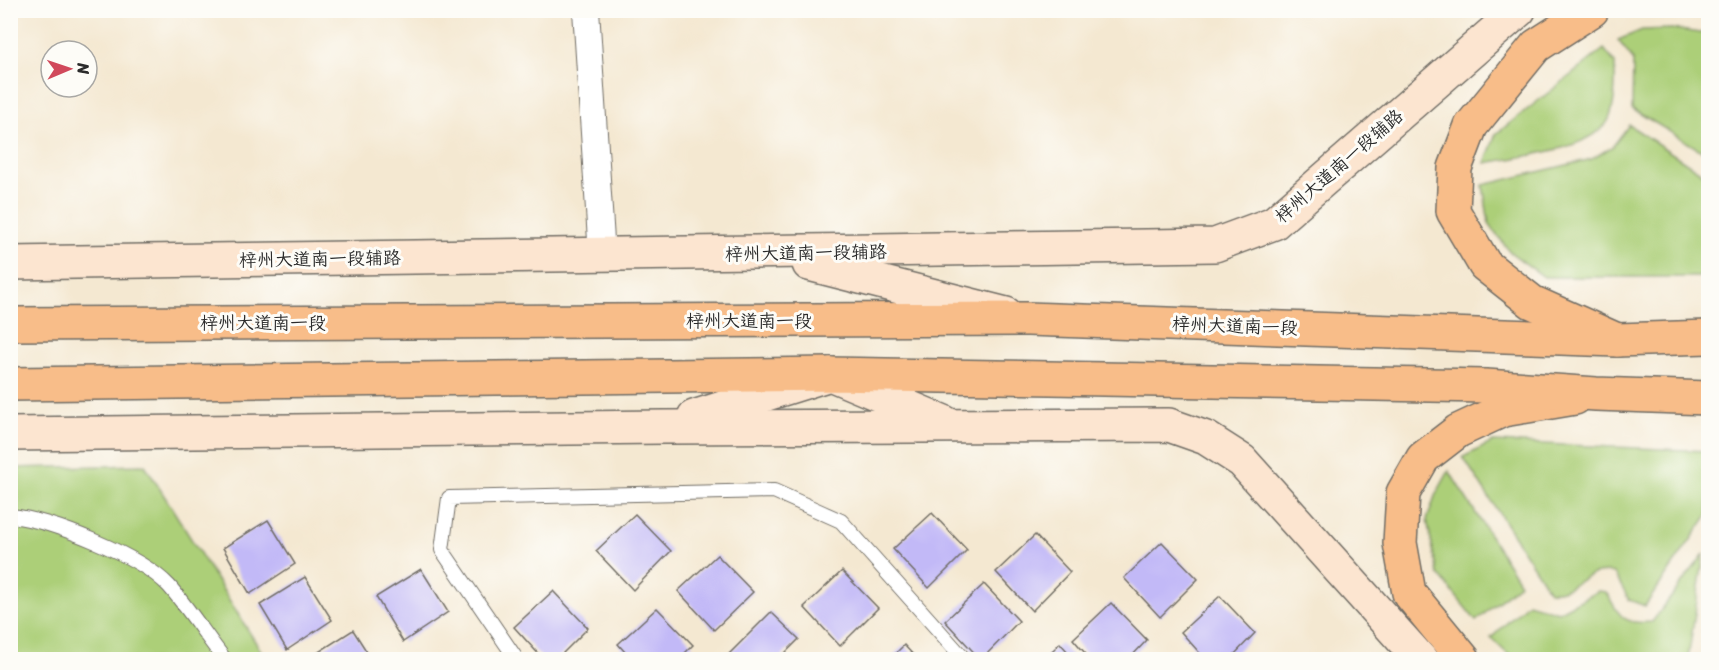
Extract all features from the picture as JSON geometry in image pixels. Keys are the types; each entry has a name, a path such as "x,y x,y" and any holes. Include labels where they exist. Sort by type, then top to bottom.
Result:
{"main road":[{"name":"梓州大道南一段辅路","path":"10,263 602,256 1215,245 1274,223 1519,10"},
{"path":"1592,10 1536,46 1471,126 1455,168 1453,211 1485,265 1532,302 1617,340"},
{"path":"765,253 1028,319"},
{"name":"梓州大道南一段","path":"10,324 1028,319 1487,333 1617,340 1708,337"},
{"path":"10,384 830,374 1486,386 1596,394 1708,398"},
{"path":"664,427 830,374 957,427"},
{"path":"1464,660 1409,592 1400,543 1404,493 1423,458 1458,431 1503,410 1596,394"},
{"path":"10,434 664,427 1169,425 1206,438 1242,461 1421,660"}],"street":[{"path":"586,10 602,256"}],"lane":[{"path":"517,660 442,550 449,498 774,491 841,521 965,660"},
{"path":"10,516 32,518 134,559 168,586 225,660"}],"green space":[{"path":"1672,29 1708,34 1708,155 1632,109 1633,60 1618,40 1642,30"},
{"path":"1604,49 1615,63 1615,84 1611,113 1601,130 1572,145 1534,155 1485,163 1496,134"},
{"path":"1629,125 1708,177 1708,277 1544,277 1510,252 1489,224 1483,185 1592,159 1613,146"},
{"path":"1493,442 1708,451 1708,515 1645,606 1629,600 1614,573 1595,574 1566,589 1549,591 1463,457"},
{"path":"145,465 266,659 11,659 10,468"},
{"path":"1449,471 1520,583 1476,621 1438,574 1427,520 1435,496"},
{"path":"1704,554 1688,659 1513,659 1491,638 1528,603 1558,612 1598,591 1606,592 1619,613 1628,620 1642,623 1652,622"}],"building":[{"path":"932,513 967,550 929,588 893,549"},
{"path":"635,514 671,551 633,590 596,551"},
{"path":"268,520 295,564 250,594 223,548"},
{"path":"1035,535 1070,572 1032,611 996,572"},
{"path":"1162,542 1198,579 1160,617 1124,578"},
{"path":"717,555 753,592 714,630 678,591"},
{"path":"421,569 448,612 403,642 376,597"},
{"path":"842,571 878,608 840,646 804,607"},
{"path":"305,577 332,620 287,650 260,605"},
{"path":"984,584 1019,621 981,660 945,621"},
{"path":"553,591 588,628 556,660 544,660 514,627"},
{"path":"1220,596 1255,633 1229,660 1206,660 1181,632"},
{"path":"1111,603 1147,640 1128,660 1091,660 1073,639"},
{"path":"657,608 693,645 678,660 632,660 618,644"},
{"path":"771,612 799,639 778,660 723,660"},
{"path":"353,630 372,660 306,660"},
{"path":"1060,643 1075,660 1043,660"},
{"path":"904,645 918,660 889,660"}]}
